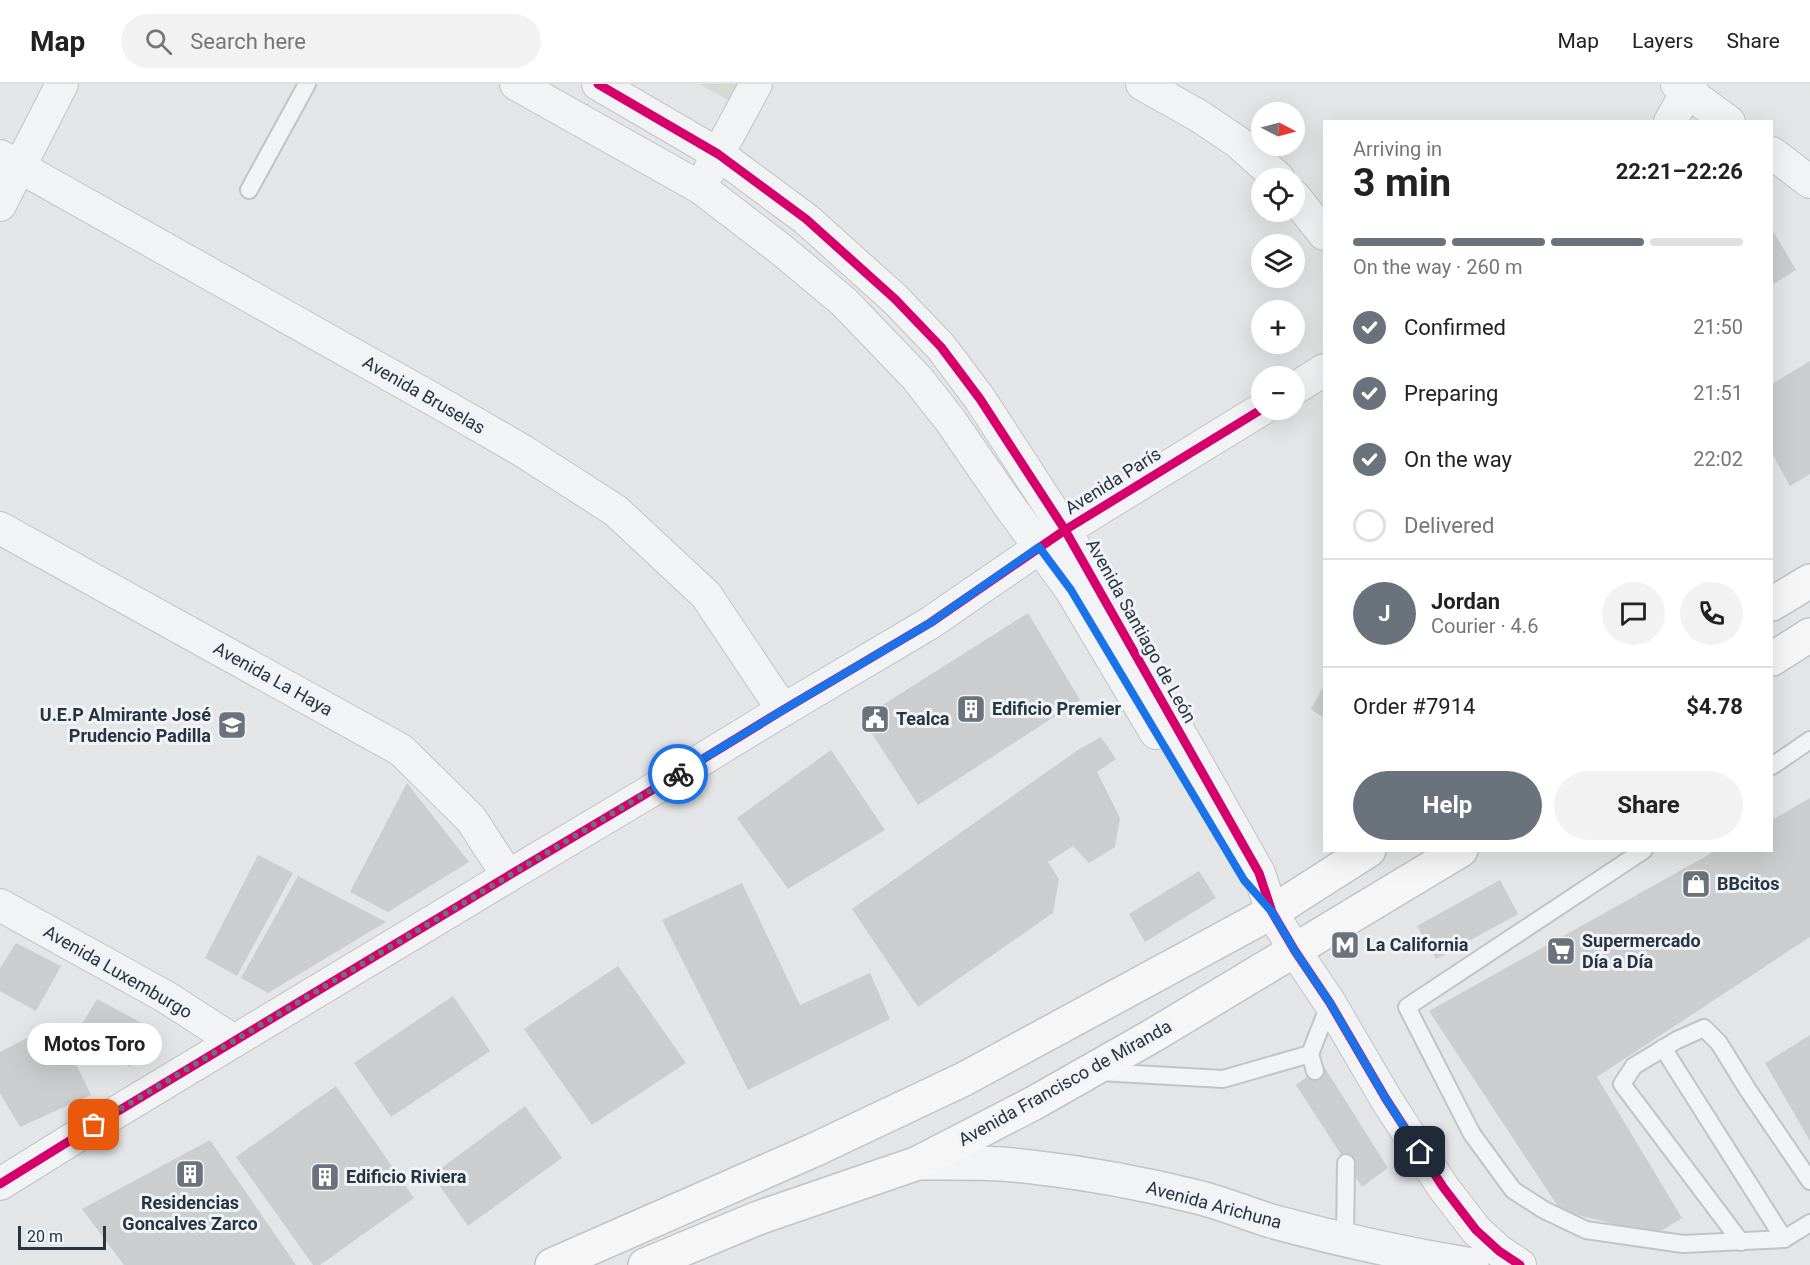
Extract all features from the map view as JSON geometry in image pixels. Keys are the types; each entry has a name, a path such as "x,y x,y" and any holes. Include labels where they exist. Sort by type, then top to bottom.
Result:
{"main road":[{"path":"1773,603 1810,581"},
{"path":"1773,658 1810,635"},
{"path":"552,1265 814,1150 964,1079 1272,912 1366,852"},
{"name":"Avenida Francisco de Miranda","path":"645,1265 758,1218 918,1163 1034,1103 1152,1036 1458,852"}],"street":[{"path":"0,205 10,162 62,84"},
{"name":"Avenida Santiago de León","path":"516,84 701,189 783,250 844,302 917,378 950,420 1071,590 1244,880 1272,912 1330,1003 1386,1099 1443,1186 1476,1230 1499,1251 1520,1265"},
{"name":"Avenida Santiago de León","path":"598,84 718,154 806,219 895,299 941,347 980,399 1065,530 1259,873 1272,912"},
{"path":"701,189 756,84"},
{"path":"1142,84 1199,116 1239,143 1267,168"},
{"path":"1671,120 1685,86 1728,120"},
{"path":"1773,154 1810,182"},
{"name":"Avenida Bruselas","path":"10,162 445,406 523,451 616,511 706,595 783,710"},
{"path":"1305,210 1323,233"},
{"path":"1305,382 1323,371"},
{"name":"Avenida París","path":"0,1184 930,623 1065,530 1251,416"},
{"name":"Avenida La Haya","path":"0,528 401,750 471,819 508,876"},
{"name":"Avenida Luxemburgo","path":"0,905 166,998 234,1041"},
{"name":"Avenida Arichuna","path":"918,1163 965,1162 1031,1167 1120,1181 1194,1196 1270,1220 1345,1239 1472,1265"}],"lane":[{"path":"249,190 307,84"},
{"path":"1773,765 1810,740"},
{"path":"1641,852 1407,1008 1472,1134 1513,1190 1544,1210 1586,1230 1683,1244 1784,1239 1810,1222"},
{"path":"1315,1071 1310,1054 1330,1003"},
{"path":"1741,1242 1622,1084 1634,1066 1677,1040 1704,1028 1719,1043 1810,1181"},
{"path":"1663,1048 1784,1239"},
{"path":"1090,1071 1223,1079 1310,1054"},
{"path":"1345,1239 1346,1163"}],"shaded area":[{"path":"699,84 741,84 731,102"}],"building":[{"path":"1773,231 1796,270 1773,284"},
{"path":"1810,361 1810,474 1790,486 1773,455 1773,383"},
{"name":"Edificio Premier","path":"1028,613 1080,700 918,805 862,718"},
{"path":"1323,687 1323,717 1311,709"},
{"path":"1101,737 1116,759 1097,772 1120,818 1115,847 1089,863 1073,846 1048,862 1059,879 1053,913 918,1007 852,909 1078,750"},
{"path":"831,750 885,830 788,889 737,818"},
{"path":"407,783 469,862 388,912 350,892"},
{"path":"1810,798 1810,937 1597,1077 1682,1218 1656,1234 1561,1211 1429,1011 1713,852 1773,852 1773,819"},
{"path":"258,855 293,873 237,976 205,958"},
{"path":"1199,871 1216,898 1145,942 1129,914"},
{"path":"298,876 386,922 268,993 241,978"},
{"path":"1500,880 1518,914 1436,959 1417,926"},
{"path":"742,883 800,1005 870,973 890,1019 748,1090 662,920"},
{"path":"16,943 61,966 36,1011 0,991 0,968"},
{"path":"618,966 686,1063 592,1125 524,1029"},
{"path":"453,996 490,1051 391,1117 354,1063"},
{"path":"97,999 153,1029 130,1067 75,1036"},
{"path":"52,1025 72,1056 91,1095 20,1127 0,1093 0,1052"},
{"path":"1810,1035 1810,1141 1765,1063"},
{"path":"1323,1065 1388,1168 1362,1187 1296,1085"},
{"name":"Edificio Riviera","path":"336,1086 414,1198 320,1265 313,1265 236,1157"},
{"path":"525,1106 562,1158 468,1226 432,1175"},
{"name":"Residencias Goncalves Zarco","path":"210,1140 296,1265 124,1265 82,1209"}],"cycle path":[{"path":"598,84 718,154 806,219 895,299 941,347 980,399 1065,530 1259,873 1272,912 1330,1003 1386,1099 1443,1187 1476,1230 1499,1251 1520,1265"},
{"path":"0,1184 930,623 1065,530 1251,416"}],"way so far":[{"path":"94,1125 678,774"}],"place":[{"name":"Edificio Premier","path":"971,709"},
{"name":"Tealca","path":"875,719"},
{"name":"U.E.P Almirante José Prudencio Padilla","path":"232,725"},
{"name":"BBcitos","path":"1696,884"},
{"name":"La California","path":"1345,945"},
{"name":"Supermercado Día a Día","path":"1561,951"},
{"name":"Motos Toro","path":"94,1125"},
{"name":"Residencias Goncalves Zarco","path":"190,1174"},
{"name":"Edificio Riviera","path":"325,1177"}],"route":[{"path":"678,774 930,623 1039,547 1071,590 1244,880 1272,912 1420,1152"}]}
